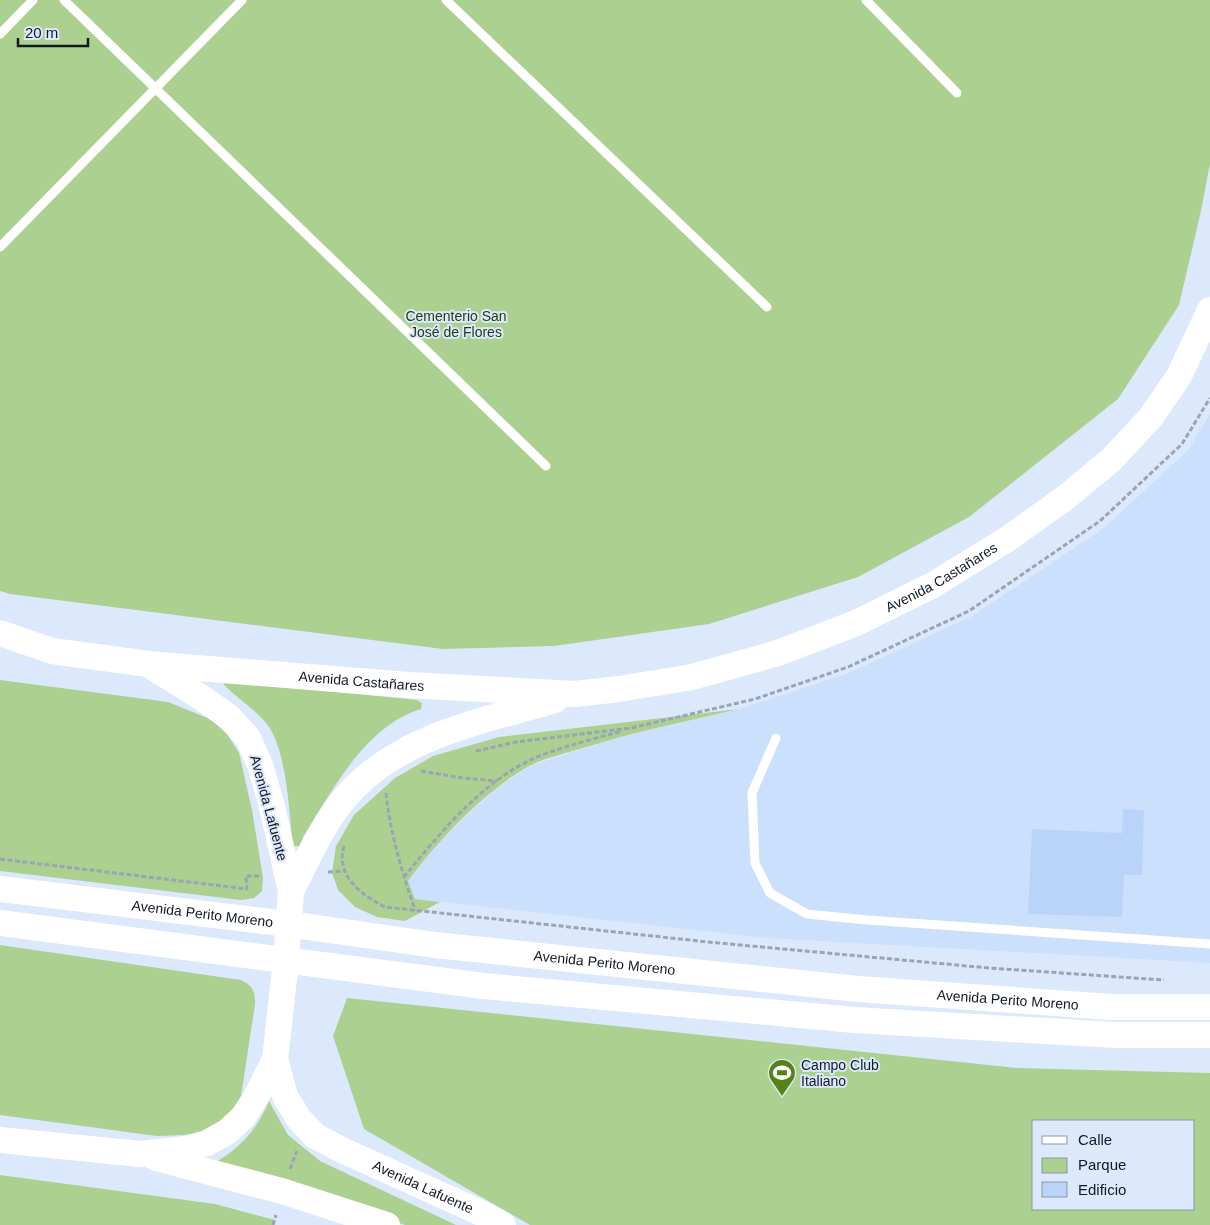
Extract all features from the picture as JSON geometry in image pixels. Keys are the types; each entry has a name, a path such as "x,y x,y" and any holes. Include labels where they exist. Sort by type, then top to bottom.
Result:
{"main road":[{"name":"Avenida Castañares","path":"148,664 409,685 575,694 692,677 778,653 856,624 933,585 1033,521 1065,498 1111,460 1151,416 1179,376 1210,310"},
{"name":"Avenida Lafuente","path":"0,633 52,651"},
{"name":"Avenida Lafuente","path":"0,654 52,651 148,664 229,717 248,738 263,774 293,880"},
{"name":"Avenida Castañares","path":"293,880 344,799 371,772 404,749 441,733 575,694"},
{"path":"140,1154 186,1149 207,1143 227,1132 243,1117 256,1097 275,1058 293,880"},
{"name":"Avenida Perito Moreno","path":"0,889 288,924 435,945 858,989 1111,1008 1210,1007"},
{"name":"Avenida Perito Moreno","path":"0,923 484,986 854,1020 1116,1035 1210,1035"},
{"name":"Avenida Lafuente","path":"275,1058 285,1096 298,1119 315,1136 503,1225"},
{"path":"0,1140 140,1154 282,1191 387,1225"}],"lane":[{"path":"0,34 33,0"},
{"path":"64,0 546,466"},
{"path":"0,247 242,0"},
{"path":"446,0 767,307"},
{"path":"866,0 957,93"},
{"path":"776,738 752,793 755,863 770,893 807,914 1210,944"}],"path":[{"path":"404,877 438,836 488,787 536,758 631,728 755,699 848,667 969,611 1100,521 1182,444 1210,398"},
{"path":"469,752 516,742 631,728"},
{"path":"427,767 419,770 462,778 497,781"},
{"path":"380,799 386,792 389,821 404,877 416,910"},
{"path":"347,838 342,854 345,871 354,887 370,900 384,907 708,942 979,968 1167,980"},
{"path":"0,859 247,889 246,876 293,880 345,871"},
{"path":"282,1191 306,1127"}],"shaded area":[{"path":"1210,414 1210,963 768,938 415,899 408,881 433,849 497,788 530,766 615,738 739,709 849,673 972,616 1104,528 1188,450"}],"green space":[{"name":"Cementerio San José de Flores","path":"0,0 1210,0 1210,163 1179,305 1118,399 969,517 858,577 709,624 554,646 443,649 10,594 0,591"},
{"path":"0,680 168,702 210,719 227,734 239,753 252,810 263,878 262,891 254,898 241,900 0,871"},
{"path":"223,682 417,700 422,703 421,709 401,717 367,745 338,781 303,837 300,846 294,846 286,779 273,735 267,724 224,685"},
{"path":"739,709 622,737 556,756 529,766 495,789 479,803 448,833 420,865 408,881 415,899 440,902 405,921 377,917 355,907 338,890 332,873 336,846 354,815 395,778 433,756 499,737"},
{"path":"0,945 241,980 248,984 254,992 255,1004 241,1097 231,1114 207,1131 184,1135 157,1136 0,1115"},
{"name":"Campo Club Italiano","path":"347,998 1017,1068 1210,1073 1210,1225 530,1225 364,1129 333,1036"},
{"path":"269,1101 288,1135 320,1161 456,1225 405,1225 330,1199 211,1165 239,1146 259,1121"},
{"path":"0,1175 215,1204 275,1220 273,1225 0,1225"}],"building":[{"path":"1123,809 1144,810 1142,875 1124,875 1122,917 1028,914 1032,829 1122,833"}],"place":[{"name":"Campo Club Italiano","path":"782,1097"}]}
